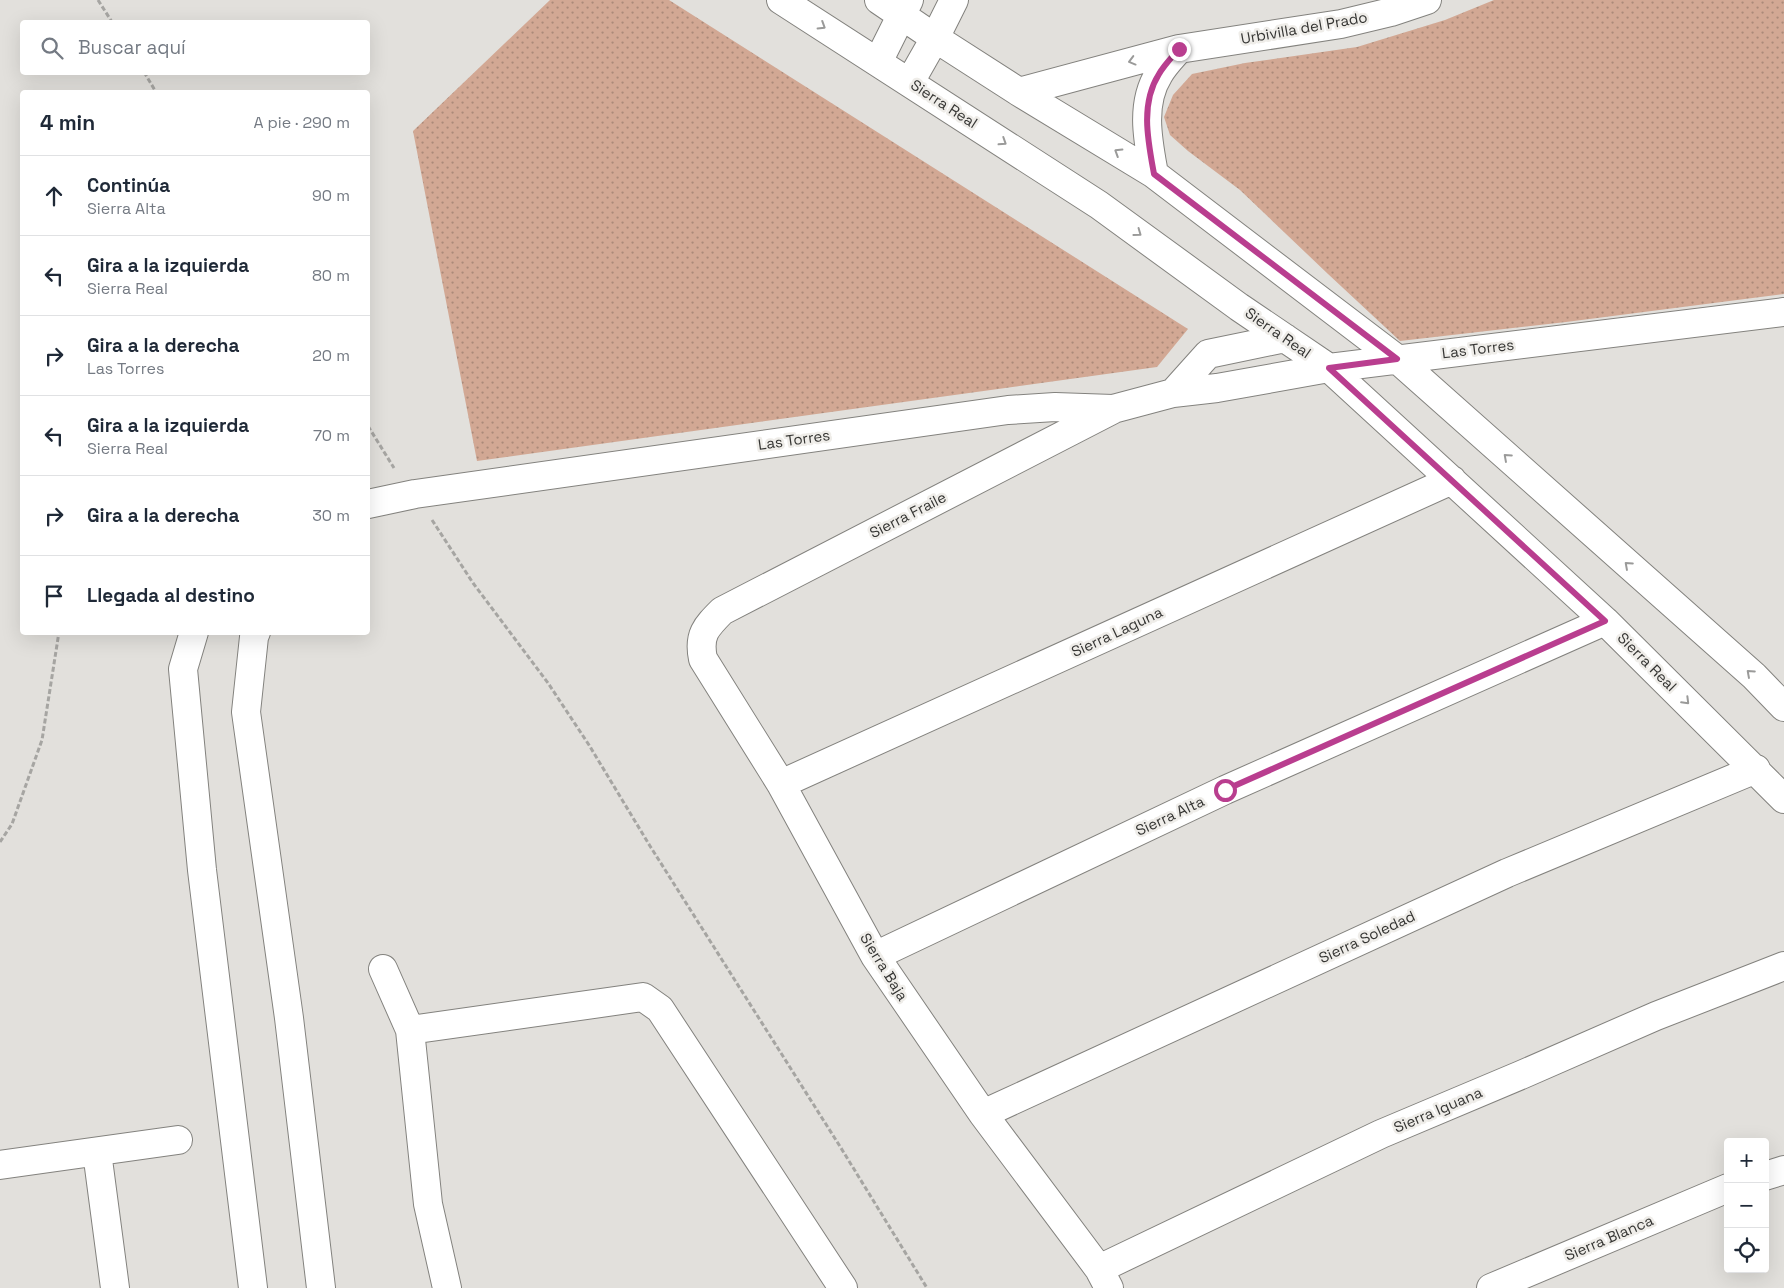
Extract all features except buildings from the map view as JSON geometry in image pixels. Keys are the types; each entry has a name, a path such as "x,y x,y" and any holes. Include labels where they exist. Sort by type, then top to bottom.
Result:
{"street":[{"name":"Sierra Real","path":"781,0 1099,205 1329,368 1605,621 1756,769 1784,799"},
{"path":"879,0 906,7 935,38 1154,174 1397,359 1754,676 1784,707"},
{"path":"910,82 954,0"},
{"name":"Urbivilla del Prado","path":"1020,92 1179,49 1341,24 1392,12 1427,0"},
{"path":"878,62 906,7"},
{"path":"1154,174 1147,136 1146,117 1150,96 1158,75 1179,49"},
{"name":"Las Torres","path":"370,504 415,494 1008,410 1055,407 1112,410 1173,393 1217,388 1329,368 1784,312"},
{"path":"1173,393 1208,354 1285,338"},
{"name":"Sierra Fraile","path":"706,626 722,611 1112,410"},
{"name":"Sierra Laguna","path":"781,784 1452,480"},
{"path":"370,522 415,494"},
{"name":"Sierra Alta","path":"875,956 1225,790 1605,621"},
{"name":"Sierra Baja","path":"706,626 700,647 703,659 781,784 875,956 984,1114 1104,1278"},
{"path":"193,635 183,669 202,870 253,1288"},
{"path":"255,635 246,712 288,1018 321,1288"},
{"name":"Sierra Soledad","path":"984,1114 1508,872 1756,769"},
{"name":"Sierra Iguana","path":"1104,1278 1380,1134 1521,1076 1656,1016 1784,966"},
{"path":"383,969 410,1030 428,1204 446,1288"},
{"path":"410,1030 643,997 660,1009 844,1288"},
{"path":"0,1165 178,1140"},
{"path":"97,1152 116,1288"},
{"path":"1769,1175 1784,1170"},
{"name":"Sierra Blanca","path":"1491,1288 1724,1190"}],"path":[{"path":"98,0 111,20"},
{"path":"146,75 155,90"},
{"path":"370,429 473,583 548,682 589,745 650,846 927,1288"},
{"path":"0,842 12,824 42,740 59,635"}],"shaded area":[{"path":"550,0 669,0 1188,329 1157,367 477,461 413,131"},
{"path":"1494,0 1784,0 1784,294 1400,341 1240,190 1170,135 1164,117 1173,95 1192,74 1245,63 1357,47 1445,20"}],"route":[{"path":"1179,49 1158,75 1150,96 1146,117 1147,136 1154,174 1397,359 1329,368 1605,621 1225,790"}]}
